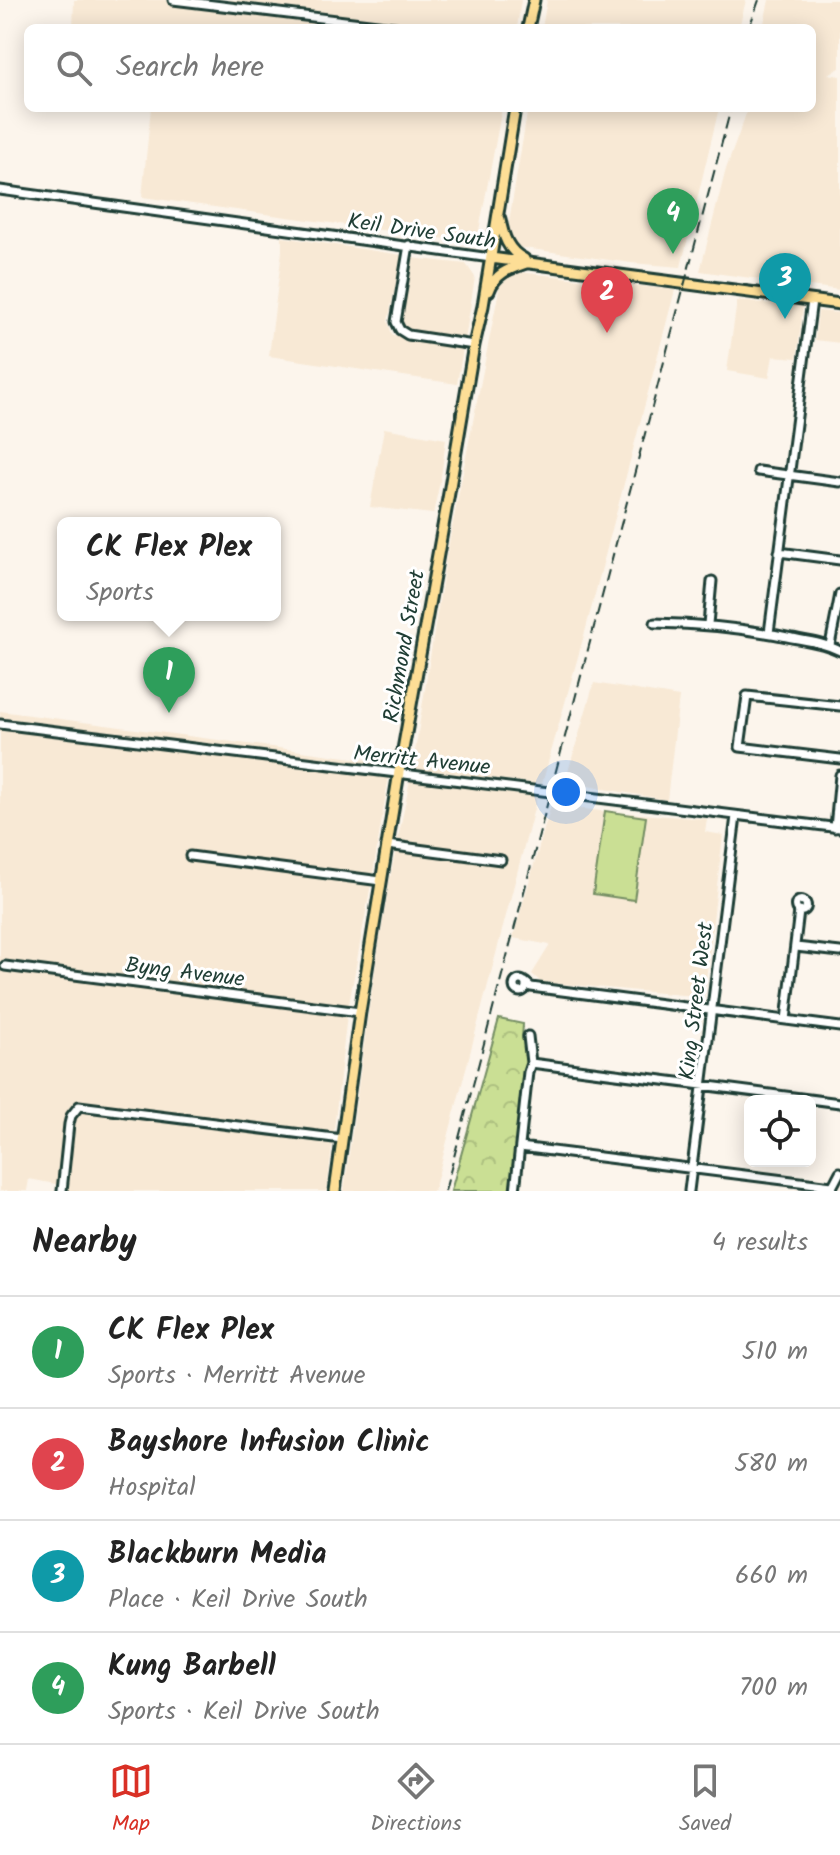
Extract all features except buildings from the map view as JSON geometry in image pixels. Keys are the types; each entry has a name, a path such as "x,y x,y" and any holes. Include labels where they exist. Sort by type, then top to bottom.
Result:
{"main road":[{"path":"529,24 534,0"},
{"name":"Richmond Street","path":"335,1191 399,772 483,306 514,112"},
{"path":"498,208 505,242 516,255 530,262"},
{"name":"Keil Drive South","path":"491,258 840,304"},
{"path":"483,306 492,283 501,273 530,262"}],"street":[{"path":"173,0 369,24"},
{"name":"Keil Drive South","path":"0,190 491,258"},
{"path":"409,245 396,322 400,330 408,335 474,345"},
{"path":"769,633 812,300"},
{"path":"758,471 840,482"},
{"path":"779,552 840,560"},
{"path":"708,624 712,581"},
{"path":"830,645 840,594"},
{"path":"655,623 708,624 769,633 830,645 840,651"},
{"path":"840,706 747,696 740,747 840,759"},
{"name":"Merritt Avenue","path":"0,724 838,828"},
{"path":"838,828 840,775"},
{"name":"King Street West","path":"689,1191 736,816"},
{"path":"387,845 501,860"},
{"path":"190,856 381,881"},
{"path":"786,1020 799,911"},
{"path":"796,947 840,952"},
{"name":"Byng Avenue","path":"5,966 360,1012"},
{"path":"524,987 840,1027"},
{"path":"515,1191 531,1063 528,1036"},
{"path":"531,1063 840,1103"},
{"path":"62,1191 69,1124 79,1106 342,1139"},
{"path":"520,1147 831,1189 840,1172"}],"shaded area":[{"path":"74,0 521,0 518,24 73,24"},
{"path":"547,0 746,0 740,24 543,24"},
{"path":"769,0 840,0 840,68 828,74 840,76 840,290 700,271 726,169 746,114 816,112 816,24 764,24"},
{"path":"151,112 501,112 478,236 465,240 142,197"},
{"path":"527,112 718,112 681,267 517,247 507,233"},
{"path":"282,237 402,255 388,321 392,335 463,348 457,384 269,356"},
{"path":"411,258 466,264 475,277 465,340 405,328 401,316"},
{"path":"519,272 675,290 542,784 412,770 446,558 500,285"},
{"path":"737,301 803,306 797,358 773,356 769,378 727,371"},
{"path":"818,311 840,313 840,343 815,340"},
{"path":"384,428 446,439 433,514 370,507"},
{"path":"594,683 679,697 667,800 565,782"},
{"path":"0,711 391,763 347,1015 327,1191 66,1191 66,1186 29,1179 27,1191 0,1191"},
{"path":"410,780 537,797 434,1191 344,1191 389,883"},
{"path":"551,805 707,819 705,832 723,835 704,997 541,982 532,974 550,945 513,938"}],"green space":[{"path":"605,811 646,817 634,900 593,894"},
{"path":"499,1019 523,1024 522,1039 529,1052 512,1191 451,1191"}],"railway":[{"path":"750,24 759,0"},
{"path":"445,1191 730,112"}],"place":[{"name":"Kung Barbell","path":"673,254"},
{"name":"Blackburn Media","path":"785,319"},
{"name":"Bayshore Infusion Clinic","path":"607,333"},
{"name":"CK Flex Plex","path":"169,713"}]}
